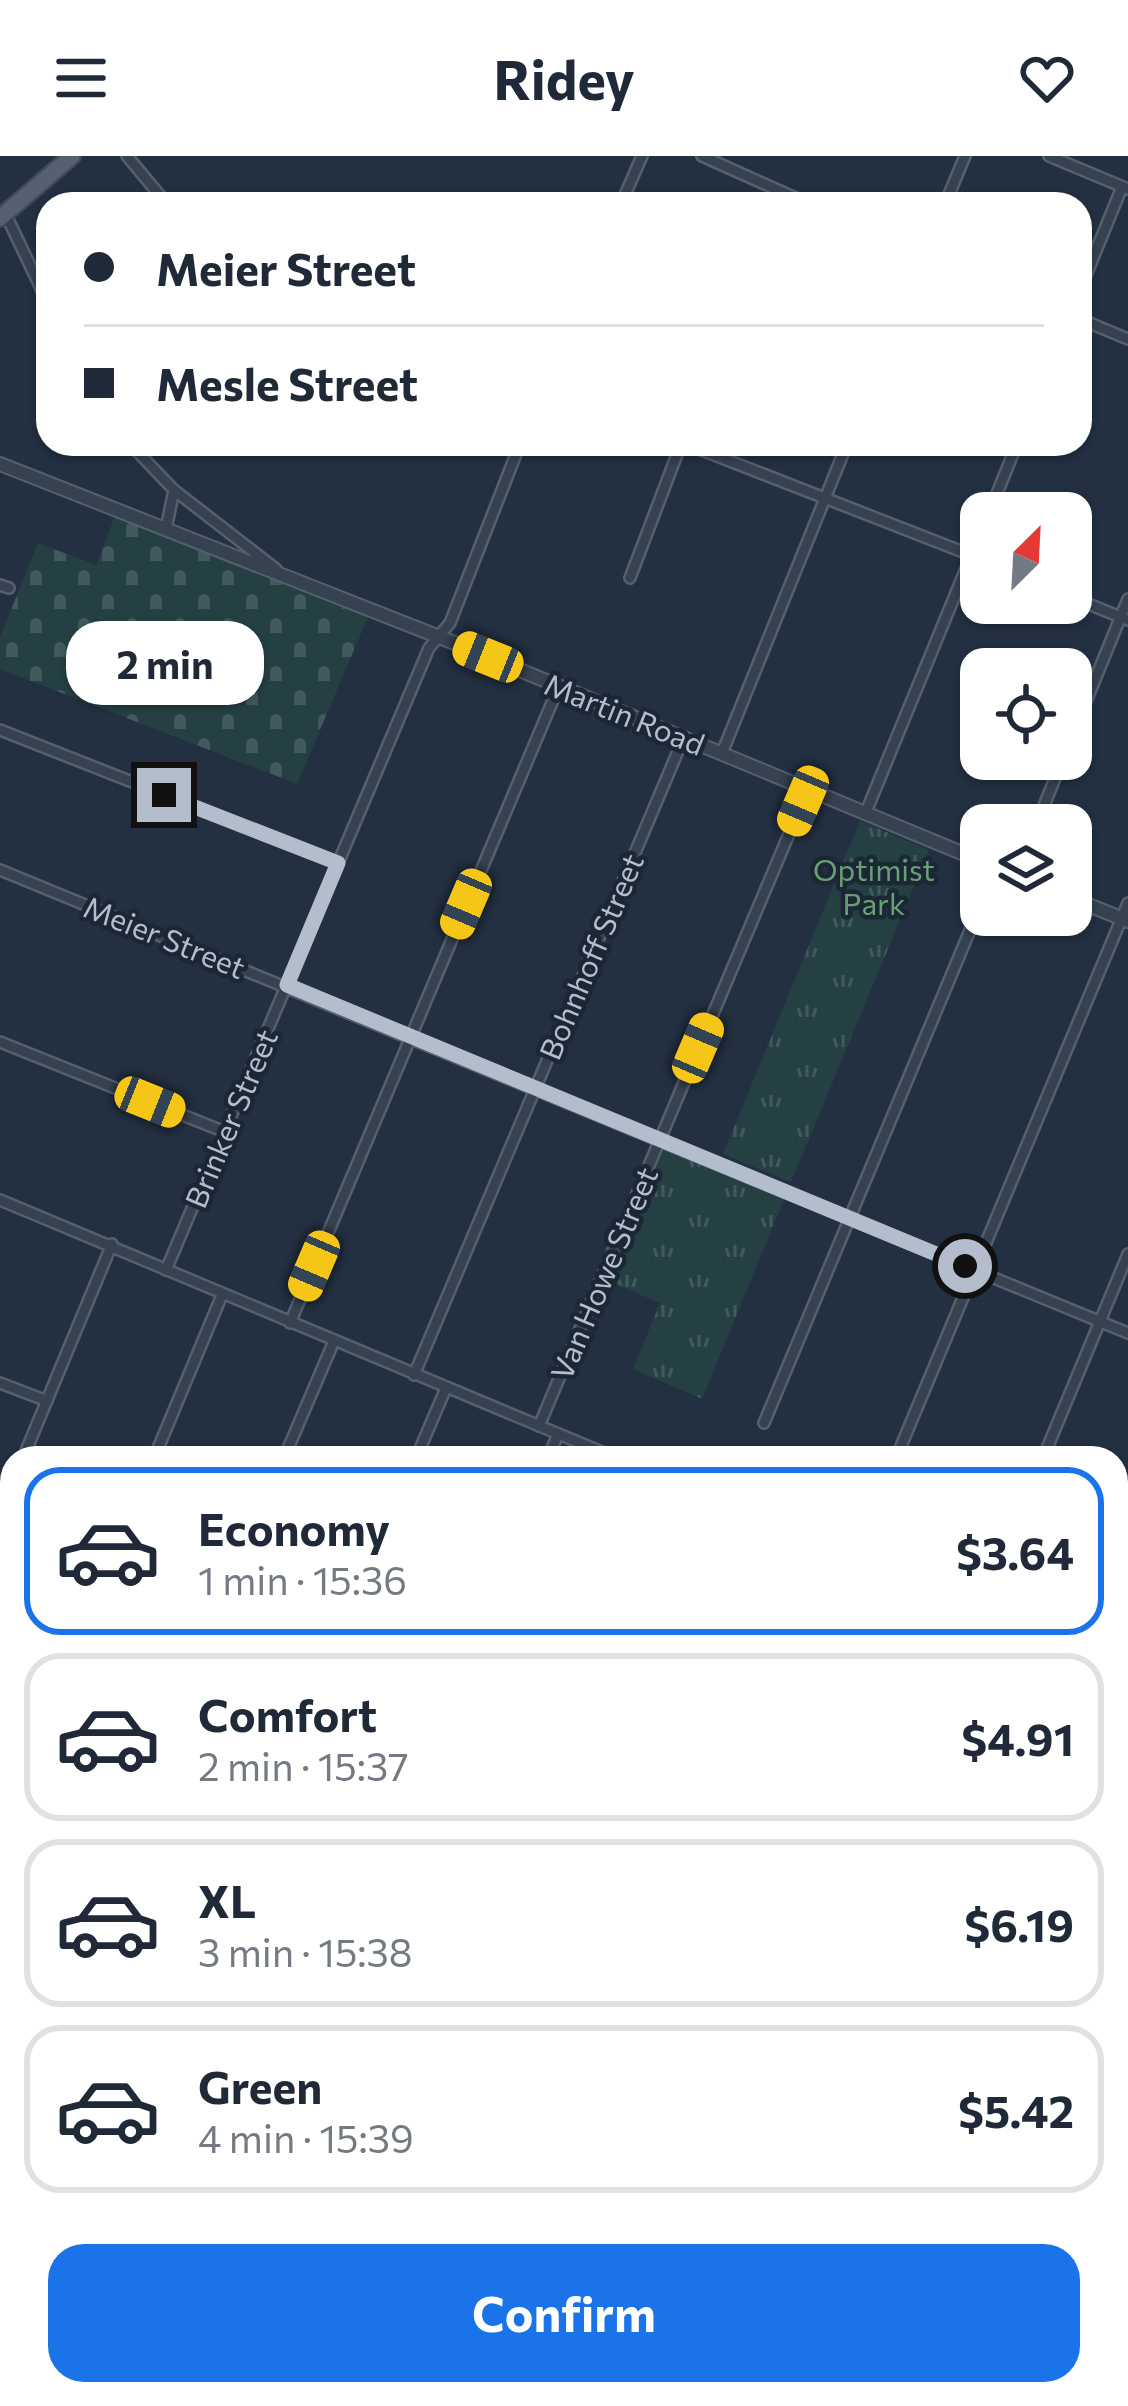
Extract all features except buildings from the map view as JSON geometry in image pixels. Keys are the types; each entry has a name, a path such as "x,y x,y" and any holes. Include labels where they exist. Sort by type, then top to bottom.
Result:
{"main road":[{"path":"2,210 72,156"}],"street":[{"path":"127,156 157,192"},
{"path":"626,192 642,156"},
{"path":"702,156 782,192"},
{"path":"950,192 964,156"},
{"path":"1049,156 1125,188 1092,263"},
{"path":"2,210 36,279"},
{"path":"1092,324 1128,339"},
{"path":"141,456 174,490 287,578"},
{"name":"Brinker Street","path":"166,1270 428,648 450,623 515,456"},
{"path":"630,578 678,456"},
{"path":"716,456 960,550"},
{"path":"722,753 843,456"},
{"path":"998,492 1012,456"},
{"name":"Martin Road","path":"0,464 439,637 960,852"},
{"path":"166,530 174,490"},
{"path":"866,812 960,594"},
{"path":"1092,691 1128,599"},
{"path":"1092,606 1124,619"},
{"path":"290,1323 559,686"},
{"path":"0,730 338,863"},
{"name":"Bohnhoff Street","path":"415,1375 684,737"},
{"name":"Van Howe Street","path":"539,1426 808,789"},
{"name":"Meier Street","path":"0,871 535,1086 1128,1333"},
{"path":"901,1446 1125,920 1128,903"},
{"path":"1092,907 1125,920"},
{"path":"764,1423 968,936"},
{"path":"0,1042 224,1132"},
{"path":"0,1200 587,1446"},
{"path":"27,1446 112,1244"},
{"path":"1048,1446 1128,1253"},
{"path":"159,1446 222,1295"},
{"path":"289,1446 334,1341"},
{"path":"0,1383 46,1401"},
{"path":"421,1446 446,1388"},
{"path":"553,1446 558,1434"}],"green space":[{"path":"115,516 368,617 297,784 0,669 0,637 38,543 96,565"},
{"name":"Optimist Park","path":"860,821 929,850 791,1182 723,1154"},
{"path":"663,1149 785,1197 702,1399 633,1369 660,1303 607,1280"}],"route":[{"path":"164,795 338,863 287,985 965,1266"}]}
